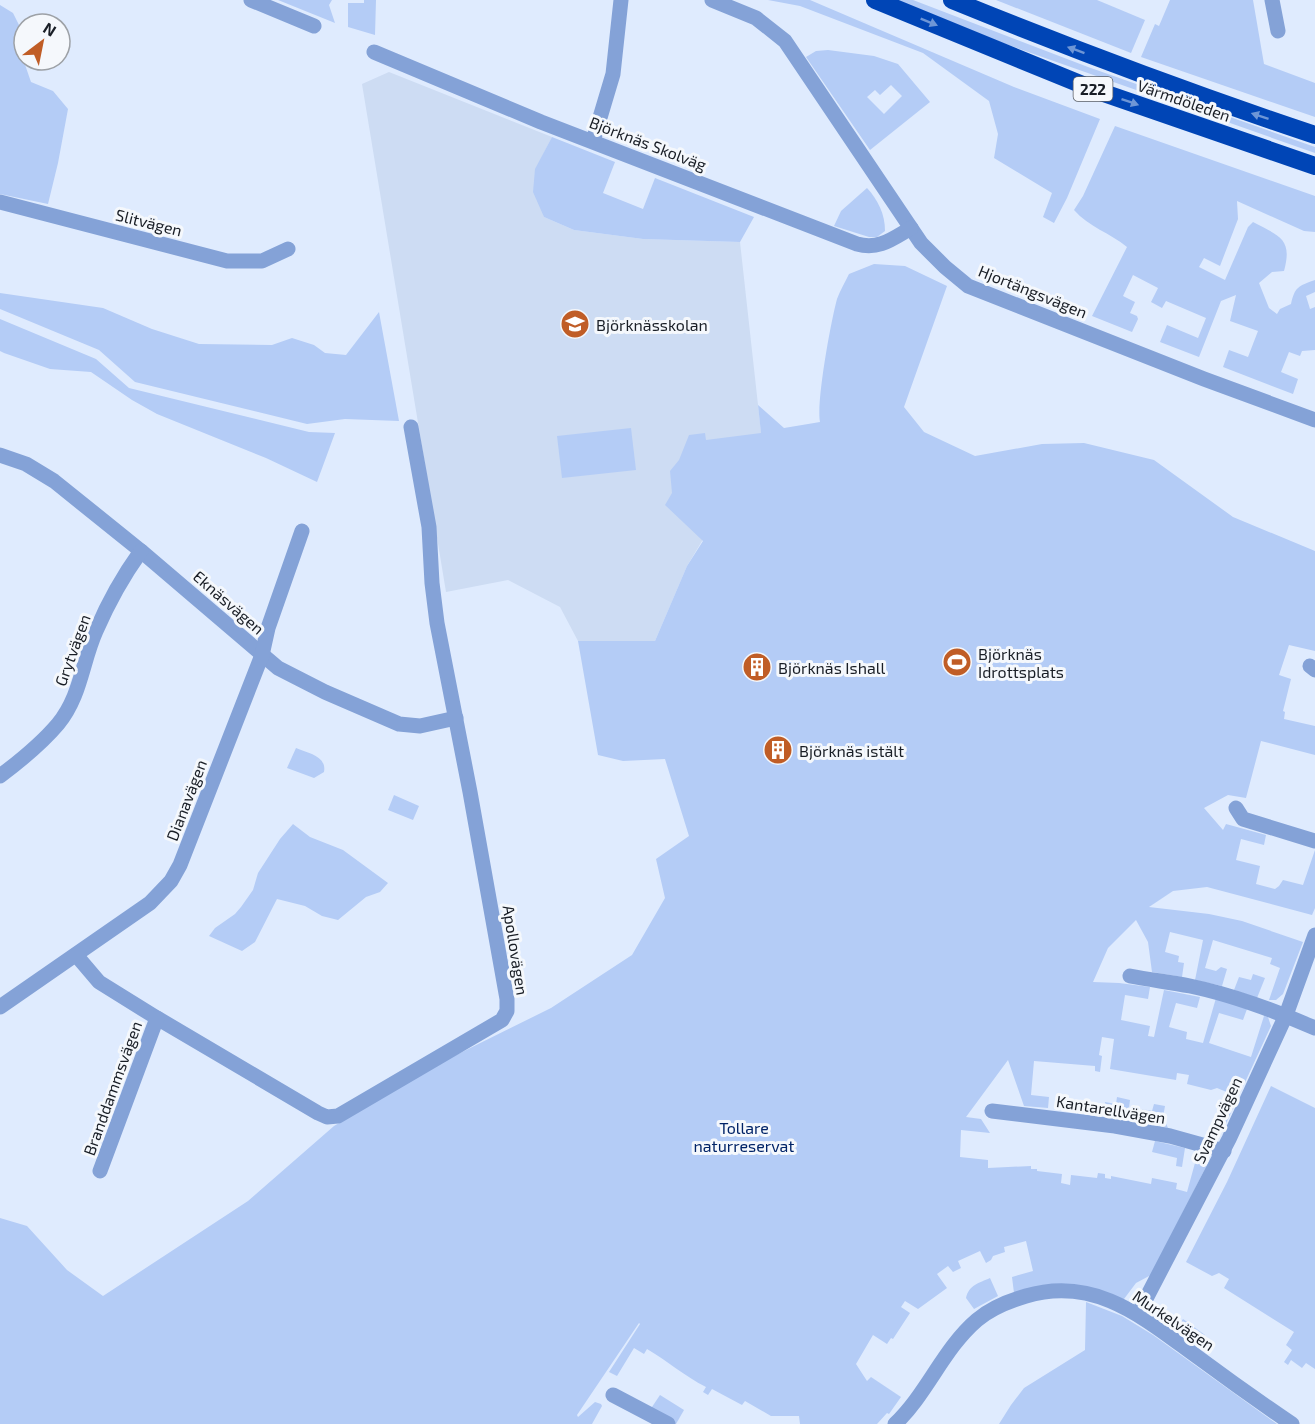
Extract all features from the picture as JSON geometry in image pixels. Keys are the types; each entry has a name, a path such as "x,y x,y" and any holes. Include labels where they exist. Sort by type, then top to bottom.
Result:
{"highway":[{"name":"Värmdöleden","path":"875,0 1095,90 1315,165"},
{"name":"Värmdöleden","path":"952,0 1060,44 1315,135"}],"street":[{"path":"251,0 314,26"},
{"path":"593,141 614,74 621,0"},
{"name":"Hjortängsvägen","path":"712,0 756,18 785,40 931,255 968,286 1315,420"},
{"path":"1272,0 1278,31"},
{"name":"Björknäs Skolväg","path":"374,52 541,122 864,246 879,246 911,228"},
{"name":"Slitvägen","path":"0,202 227,261 262,261 288,249"},
{"name":"Apollovägen","path":"76,955 99,982 318,1113 332,1117 338,1116 502,1020 507,1011 507,999 437,623 429,527 411,427"},
{"name":"Eknäsvägen","path":"0,455 36,469 141,551 278,668 399,724 420,726 456,718"},
{"name":"Dianavägen","path":"0,1006 150,903 171,882 190,842 262,655 268,628 302,531"},
{"name":"Grytvägen","path":"0,776 40,742 59,723 69,708 82,678 96,631 124,574 141,551"},
{"path":"1236,808 1243,819 1315,841"},
{"name":"Svampvägen","path":"1138,1314 1224,1151 1286,1015 1315,935"},
{"path":"1130,976 1210,991 1286,1015 1315,1028"},
{"name":"Branddammsvägen","path":"100,1171 157,1018"},
{"name":"Kantarellvägen","path":"992,1111 1115,1126 1170,1136 1224,1151"},
{"name":"Murkelvägen","path":"895,1424 911,1406 946,1356 977,1320 1009,1302 1034,1294 1072,1291 1106,1298 1138,1314 1292,1424"},
{"path":"613,1395 668,1424"}],"shaded area":[{"name":"Björknässkolan","path":"389,72 552,137 536,169 544,217 574,230 643,239 740,242 762,441 687,566 655,641 578,641 560,607 508,580 446,592 362,84"}],"green space":[{"path":"278,0 332,0 329,5 335,23"},
{"path":"364,0 376,0 375,35 348,27 348,3 364,3"},
{"path":"768,0 810,0 1014,87 1100,119 1054,223 1043,217 1052,193 994,158 998,134 989,101 923,53 800,6"},
{"path":"897,0 913,0 1088,67 1315,147 1315,153 1000,42"},
{"path":"996,0 1097,0 1145,20 1131,53"},
{"path":"1170,0 1253,0 1264,64 1315,83 1315,117 1141,57 1155,24 1159,26"},
{"path":"0,5 12,12 12,72 28,72 31,82 53,91 68,109 48,204 0,194"},
{"path":"828,50 874,56 898,64 930,102 870,150 806,57 816,51","holes":["891,85 902,96 884,114 867,97 875,90 880,95"]},
{"path":"1115,126 1315,196 1315,232 1304,231 1237,201 1238,219 1220,266 1204,258 1199,267 1225,280 1248,227 1253,222 1282,239 1287,251 1284,271 1272,272 1259,283 1269,308 1277,314 1280,309 1291,304 1298,288 1315,280 1315,292 1306,296 1310,309 1315,307 1315,350 1302,351 1300,356 1289,352 1281,372 1298,379 1293,394 1223,367 1229,350 1248,357 1258,331 1230,321 1236,295 1221,301 1199,357 1160,342 1167,325 1198,338 1206,318 1166,301 1162,308 1151,302 1158,288 1133,275 1123,296 1135,302 1130,313 1138,319 1132,332 1092,316 1127,247 1086,221 1074,210 1083,196"},
{"path":"552,137 615,162 603,193 643,209 655,178 754,217 740,242 643,239 574,230 544,217 533,192 535,169"},
{"path":"867,188 880,208 885,231 877,237 869,237 834,226 841,211"},
{"name":"Tollare naturreservat","path":"874,264 905,266 947,286 904,407 924,432 975,456 1042,444 1084,443 1154,460 1233,517 1315,551 1315,651 1289,645 1279,675 1291,679 1283,711 1285,712 1284,719 1315,726 1315,755 1261,741 1246,798 1228,795 1204,808 1223,830 1226,824 1266,835 1264,845 1241,839 1236,860 1260,866 1256,884 1275,889 1283,880 1303,885 1315,850 1315,908 1312,915 1207,887 1173,891 1149,907 1209,914 1242,921 1303,942 1283,994 1276,1000 1269,1000 1280,968 1270,964 1272,958 1213,940 1205,968 1216,971 1221,967 1227,969 1222,986 1195,980 1203,940 1170,932 1165,952 1179,956 1178,962 1184,963 1182,977 1152,972 1148,942 1136,920 1108,948 1093,982 1150,987 1148,999 1125,995 1121,1020 1150,1026 1148,1036 1154,1037 1164,990 1200,997 1197,1008 1176,1003 1169,1027 1187,1032 1186,1039 1203,1043 1216,998 1247,1009 1243,1020 1219,1013 1209,1043 1251,1057 1264,1016 1268,1017 1271,1026 1223,1130 1214,1136 1229,1093 1217,1088 1211,1090 1187,1084 1189,1075 1177,1073 1176,1080 1110,1069 1114,1039 1102,1037 1099,1055 1102,1056 1100,1072 1095,1071 1095,1066 1034,1061 1031,1095 1049,1097 1048,1108 1024,1106 1008,1060 966,1117 981,1119 990,1133 961,1130 960,1157 988,1160 988,1168 1031,1166 1031,1169 1037,1169 1037,1171 1062,1174 1061,1183 1070,1185 1071,1175 1097,1178 1098,1173 1105,1174 1105,1178 1111,1179 1111,1176 1151,1184 1152,1178 1177,1183 1176,1189 1187,1192 1198,1152 1200,1152 1207,1160 1206,1167 1151,1275 1136,1283 1124,1299 1014,1293 1012,1277 1033,1271 1026,1241 1004,1247 1005,1252 993,1256 986,1263 980,1251 958,1261 961,1268 953,1272 948,1266 937,1274 947,1288 918,1309 905,1301 901,1307 910,1313 893,1339 891,1338 887,1344 873,1335 856,1364 867,1381 871,1377 901,1397 889,1414 887,1413 877,1424 800,1424 799,1416 771,1416 745,1401 742,1405 712,1389 708,1395 703,1392 706,1387 647,1349 644,1354 634,1348 617,1376 609,1372 639,1323 577,1415 578,1417 595,1402 601,1404 592,1424 0,1424 0,1218 27,1226 67,1270 103,1296 248,1201 334,1126 446,1060 551,1008 632,955 665,898 656,859 689,836 665,759 623,761 598,755 578,641 655,641 687,566 703,541 665,505 672,493 670,471 679,460 689,435 705,433 706,440 761,433 758,405 784,428 820,422 822,380 837,299 849,274"},
{"path":"0,293 103,308 152,329 199,344 272,345 292,338 314,345 325,353 346,355 379,312 399,421 345,419 307,424 135,382 99,350 0,309"},
{"path":"0,319 96,359 129,388 309,432 335,433 317,482 266,458 157,414 91,372 50,369 0,351"},
{"path":"631,428 636,470 562,478 557,436"},
{"path":"296,748 320,759 323,762 324,772 314,778 287,768"},
{"path":"394,795 419,806 413,820 388,810"},
{"path":"293,824 310,837 343,850 388,883 380,892 366,897 338,920 322,916 305,906 277,899 255,942 242,951 209,936 215,928 241,907 253,890 258,873 280,839"},
{"path":"1253,974 1265,978 1257,998 1234,990 1239,977 1251,980"},
{"path":"1271,1086 1315,1108 1315,1369 1306,1363 1302,1368 1291,1360 1288,1365 1284,1362 1292,1350 1286,1345 1294,1332 1224,1288 1229,1279 1219,1273 1212,1276 1186,1262 1227,1182"},
{"path":"1117,1097 1130,1100 1129,1108 1132,1109 1130,1120 1103,1116 1105,1102 1116,1104"},
{"path":"1154,1104 1165,1106 1163,1117 1168,1128 1139,1122 1142,1109 1152,1111"},
{"path":"1155,1141 1185,1148 1182,1167 1176,1166 1177,1158 1152,1152"},
{"path":"990,1278 998,1296 974,1309 966,1298 969,1290"},
{"path":"1086,1302 1122,1316 1153,1335 1277,1424 999,1424 1024,1388 1085,1350"},
{"path":"1183,1319 1205,1335 1195,1350 1167,1331 1173,1321 1179,1325"},
{"path":"660,1395 684,1410 676,1424 650,1410"}],"place":[{"name":"Björknässkolan","path":"575,324"},
{"name":"Björknäs Idrottsplats","path":"957,662"},
{"name":"Björknäs Ishall","path":"757,667"},
{"name":"Björknäs istält","path":"778,750"}]}
